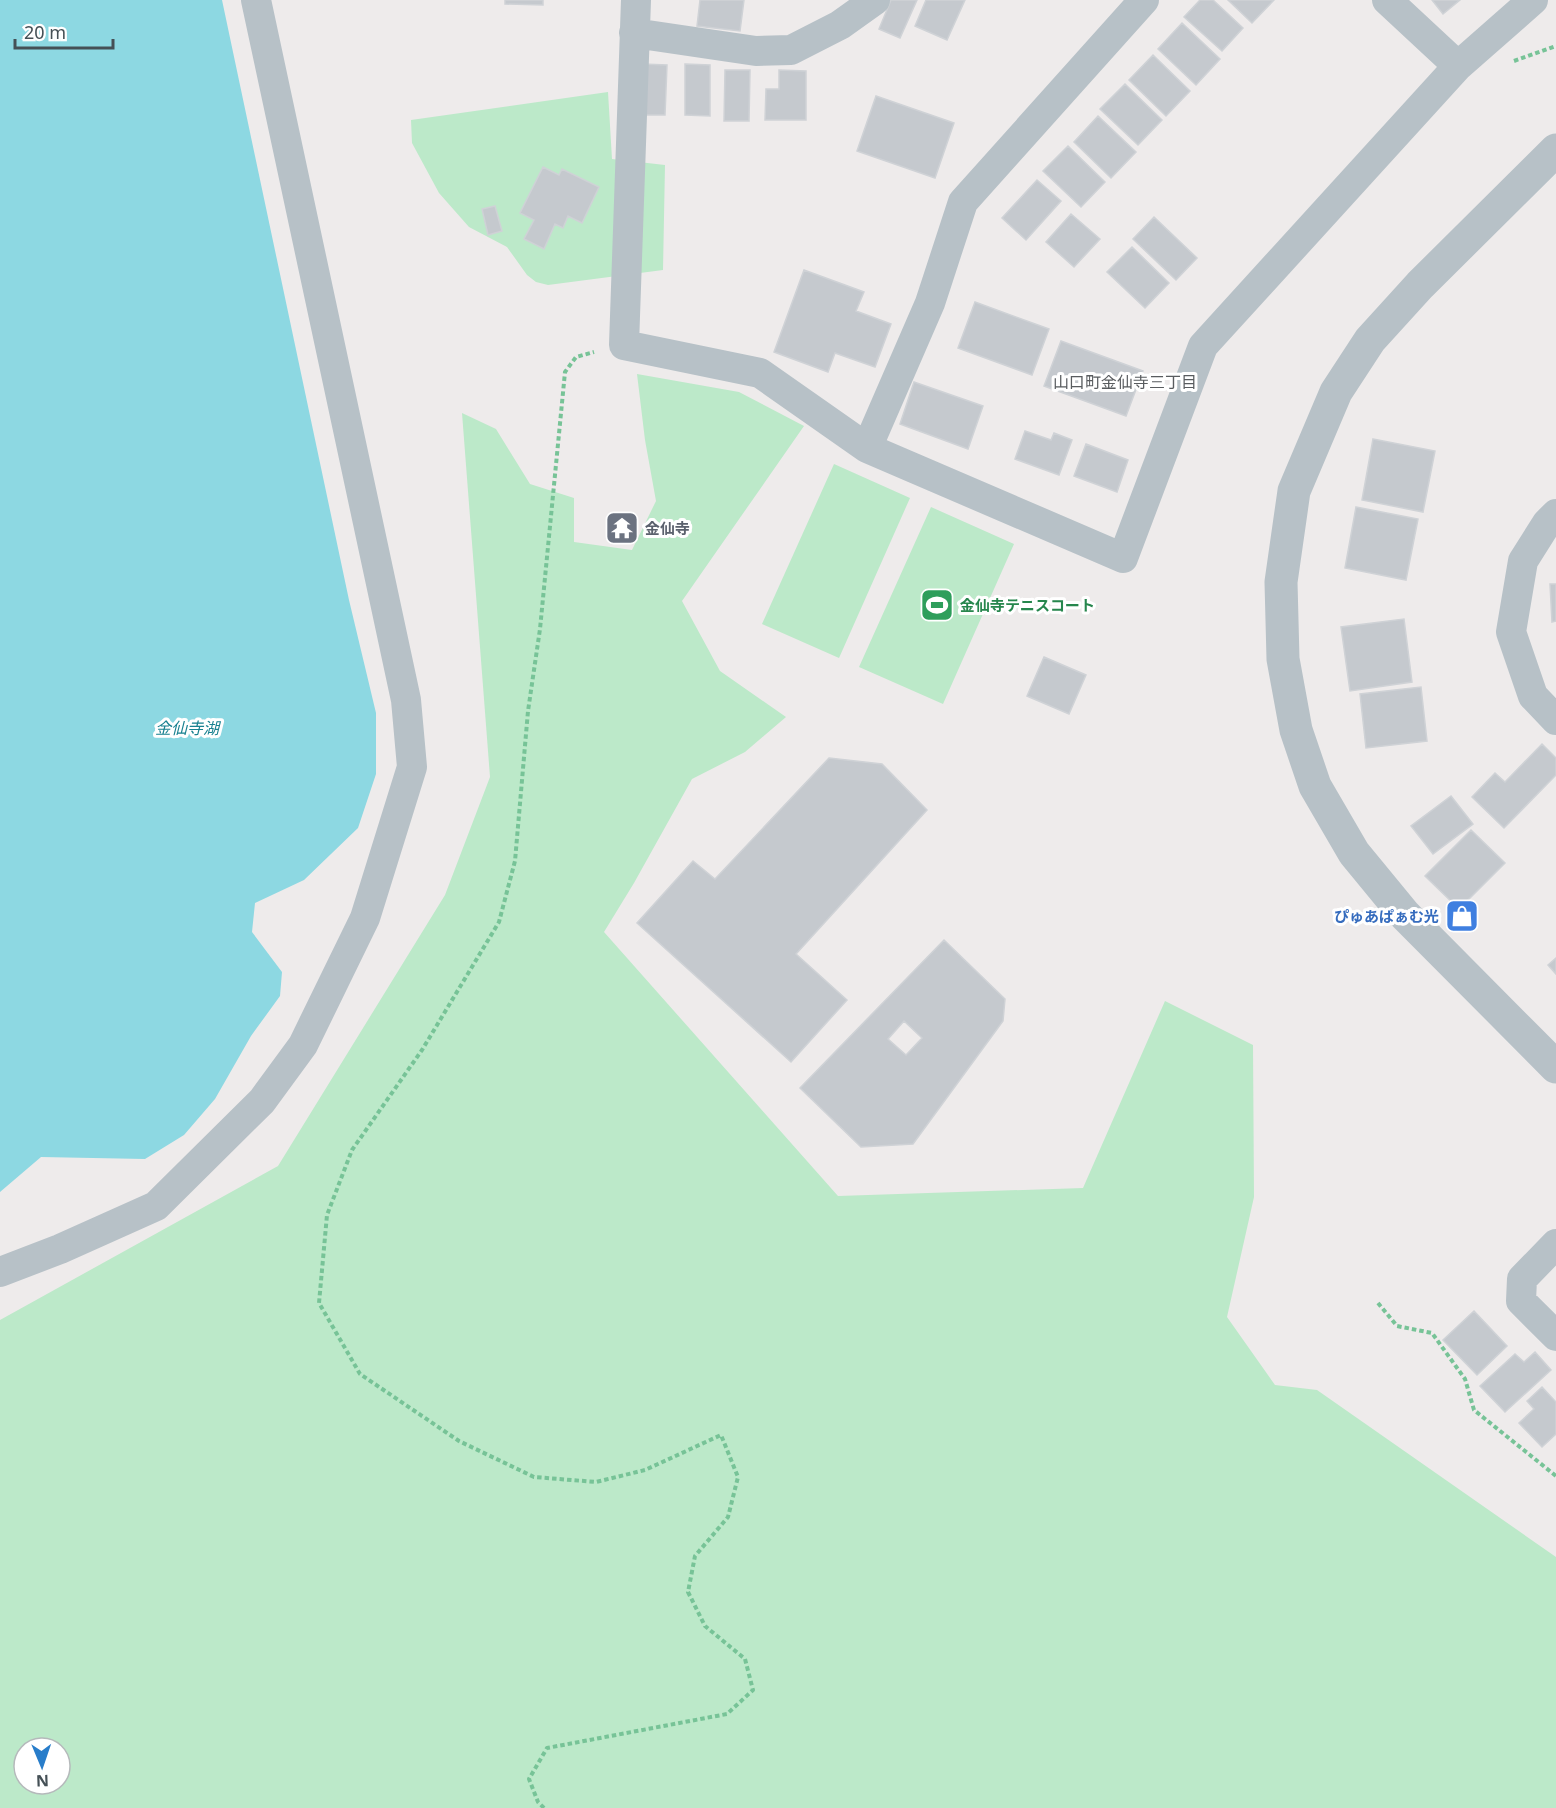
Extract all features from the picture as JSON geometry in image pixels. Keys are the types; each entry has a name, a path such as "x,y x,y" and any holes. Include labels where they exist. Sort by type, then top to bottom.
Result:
{"street":[{"path":"0,1272 60,1249 156,1206 262,1101 303,1045 365,918 412,767 406,700 256,0"},
{"path":"636,0 624,345 760,373 867,448 1123,558 1203,346 1458,66 1533,0"},
{"path":"634,33 756,51 791,50 840,25 875,0"},
{"path":"867,448 930,303 963,202 1144,0"},
{"path":"1387,0 1458,66"},
{"path":"1556,150 1419,285 1370,340 1336,393 1294,491 1281,582 1283,659 1296,730 1315,786 1354,853 1405,915 1556,1067"},
{"path":"1556,514 1523,561 1511,632 1533,696 1556,720"},
{"path":"1556,1244 1521,1279 1521,1301 1556,1336"}],"path":[{"path":"1512,62 1556,46"},
{"path":"544,1808 538,1802 529,1779 547,1748 728,1714 753,1690 745,1659 705,1626 688,1592 695,1556 728,1517 738,1477 721,1435 645,1470 596,1482 534,1477 459,1441 360,1374 319,1303 327,1215 352,1150 422,1050 499,922 515,861 528,711 540,629 565,372 576,357 624,345"},
{"path":"1378,1303 1397,1326 1432,1333 1465,1378 1474,1410 1556,1476"}],"green space":[{"path":"608,92 612,159 665,165 663,270 548,285 536,282 527,275 507,247 469,227 439,193 412,143 411,120"},
{"path":"637,374 739,392 804,426 682,601 720,671 786,717 745,752 692,779 604,932 838,1196 1083,1188 1165,1001 1253,1045 1254,1197 1227,1317 1275,1385 1317,1390 1556,1557 1556,1808 0,1808 0,1320 278,1166 445,895 490,777 462,413 496,429 530,484 574,498 574,542 632,550 656,501 645,440"},
{"path":"834,464 910,498 839,658 762,624"},
{"name":"金仙寺テニスコート","path":"931,507 1014,544 943,704 859,667"}],"water":[{"name":"金仙寺湖","path":"0,0 222,0 349,600 376,713 376,774 358,828 304,880 255,903 252,932 282,972 280,996 251,1036 215,1099 184,1135 145,1159 41,1157 0,1192"}],"building":[{"path":"505,0 543,0 543,5 505,4"},
{"path":"700,0 744,0 740,31 697,26"},
{"path":"891,0 917,0 900,38 879,29"},
{"path":"926,0 965,0 947,40 915,26"},
{"path":"1200,0 1213,0 1243,28 1222,51 1184,17"},
{"path":"1228,0 1274,0 1252,23"},
{"path":"1432,0 1460,0 1443,14"},
{"path":"1182,23 1220,59 1196,85 1158,49"},
{"path":"1153,55 1190,91 1166,116 1129,80"},
{"path":"642,64 667,65 665,115 641,115"},
{"path":"685,64 710,65 710,116 685,115"},
{"path":"725,70 750,70 749,121 724,121"},
{"path":"779,70 806,71 806,120 765,120 766,89 779,89"},
{"path":"1125,84 1162,120 1138,145 1100,109"},
{"path":"876,96 954,123 935,178 857,151"},
{"path":"1098,116 1136,152 1111,178 1074,142"},
{"path":"1068,146 1105,182 1081,207 1043,171"},
{"path":"543,167 559,175 562,169 599,187 582,223 568,216 563,228 555,224 544,249 524,239 534,220 520,213"},
{"path":"1037,180 1061,201 1026,240 1002,218"},
{"path":"495,206 502,231 488,235 482,209"},
{"path":"1071,214 1100,239 1074,267 1046,242"},
{"path":"1154,217 1197,258 1176,280 1133,239"},
{"path":"1132,247 1169,283 1145,308 1107,272"},
{"path":"804,270 864,292 856,311 891,324 875,367 835,353 828,372 774,352"},
{"path":"975,302 1049,329 1032,375 958,348"},
{"path":"1061,341 1143,371 1126,416 1044,386"},
{"path":"914,382 983,406 968,449 900,424"},
{"path":"1025,431 1051,440 1054,433 1072,440 1059,475 1015,459"},
{"path":"1373,439 1435,451 1423,512 1362,500"},
{"path":"1086,444 1128,460 1117,492 1074,476"},
{"path":"1356,507 1418,519 1406,580 1345,568"},
{"path":"1550,584 1556,584 1556,621 1552,622"},
{"path":"1404,619 1412,682 1350,691 1341,627"},
{"path":"1044,657 1086,675 1069,714 1027,696"},
{"path":"1421,687 1427,741 1366,748 1360,694"},
{"path":"1542,744 1556,758 1556,775 1504,828 1472,797 1495,773 1505,782"},
{"path":"829,758 882,764 927,810 796,954 847,1000 791,1062 637,923 693,861 715,879"},
{"path":"1451,796 1473,824 1433,854 1411,826"},
{"path":"1471,830 1505,863 1459,909 1425,876"},
{"path":"944,940 1005,999 1003,1021 913,1144 861,1147 800,1088","holes":["904,1021 922,1038 906,1055 888,1039"]},
{"path":"1556,958 1556,974 1548,965"},
{"path":"1474,1311 1507,1346 1477,1375 1443,1340"},
{"path":"1535,1352 1551,1370 1505,1412 1480,1386 1515,1354 1524,1362"},
{"path":"1542,1387 1556,1402 1556,1434 1542,1447 1519,1423 1534,1409 1527,1401"}],"place":[{"name":"金仙寺","path":"622,528"},
{"name":"金仙寺テニスコート","path":"937,605"},
{"name":"ぴゅあぱぁむ光","path":"1462,916"}],"district":[{"name":"山口町金仙寺三丁目","path":"1125,382"}]}
